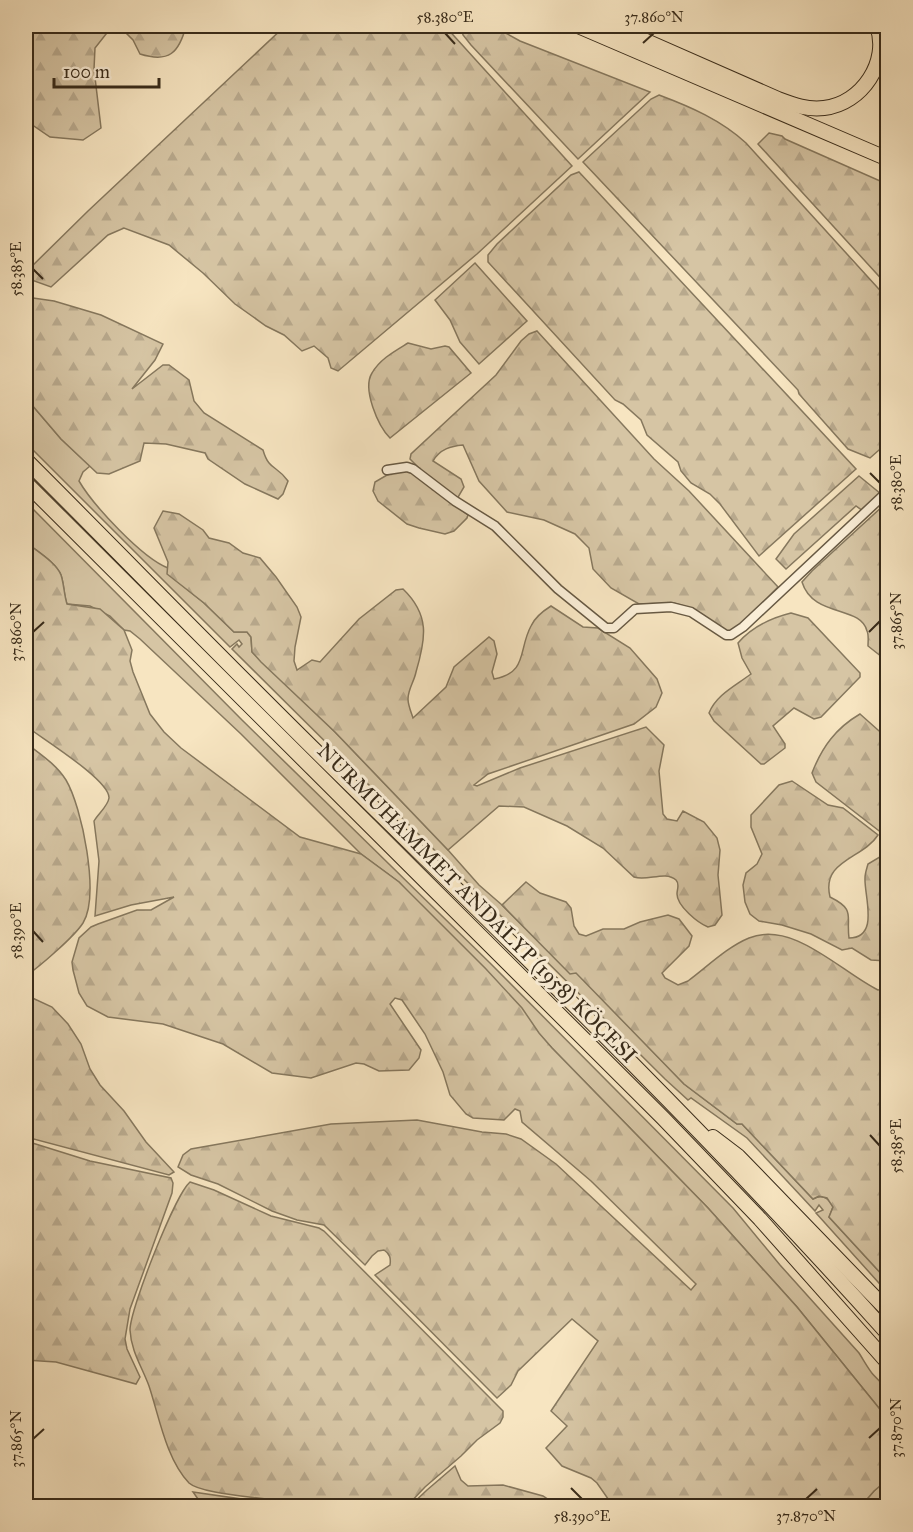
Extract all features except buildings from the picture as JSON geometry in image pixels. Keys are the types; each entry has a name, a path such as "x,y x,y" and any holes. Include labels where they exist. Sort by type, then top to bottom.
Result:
{"main road":[{"path":"578,26 888,159"},
{"path":"612,26 778,99 802,108 826,108 849,99 866,85 878,64 881,36 877,26"},
{"name":"NURMUHAMMET ANDALYP (1958) KÖÇESI","path":"26,460 673,1106 771,1206 888,1334"},
{"name":"NURMUHAMMET ANDALYP (1958) KÖÇESI","path":"26,483 671,1126 760,1219 888,1363"},
{"path":"673,1106 738,1156 888,1311"}],"street":[{"path":"387,470 407,467 413,469 455,501 489,521 558,590 606,628 614,628 635,609 679,608 700,616 726,635 731,635 743,627 888,491"}],"green space":[{"path":"26,26 186,26 176,49 171,54 158,57 140,54 133,40 122,29 110,29 95,48 94,69 101,128 83,140 50,137 31,124 26,113"},
{"path":"285,26 445,26 572,166 477,254 338,371 331,368 328,358 314,346 302,351 284,335 266,326 235,304 169,245 124,228 108,235 51,287 26,278 26,272 88,211"},
{"path":"461,26 493,26 520,41 650,92 578,159 471,45 463,35"},
{"path":"659,95 705,115 726,127 746,143 887,298 887,443 870,458 848,449 799,394 798,390 583,162 651,99"},
{"path":"769,133 782,136 887,184 887,285 758,144"},
{"path":"579,172 856,469 759,556 720,504 710,494 691,483 681,471 678,462 647,435 641,420 615,400 488,262 488,255 497,244 571,175"},
{"path":"475,263 527,321 479,364 460,342 450,320 435,300"},
{"path":"26,297 54,301 101,315 163,344 155,360 132,389 163,365 169,365 189,380 194,401 204,413 263,450 271,465 288,481 283,494 278,499 245,484 208,459 205,453 166,444 144,443 140,461 109,474 97,473 61,439 26,398"},
{"path":"537,331 654,459 689,491 778,587 739,627 730,632 724,632 692,609 674,603 639,604 611,588 593,569 589,548 575,534 544,520 507,512 479,481 463,445 446,449 433,461 461,479 464,487 457,499 432,481 410,459 411,454 496,375 521,341"},
{"path":"408,343 431,349 449,347 471,373 390,438 376,416 370,397 369,380 379,364"},
{"path":"26,398 61,439 90,466 83,472 79,481 119,530 145,554 168,568 168,574 204,603 234,632 247,632 251,637 252,652 335,732 479,885 570,973 576,972 684,1084 737,1124 742,1124 813,1199 823,1197 828,1199 833,1207 829,1217 887,1280 887,1292 816,1213 823,1210 819,1205 815,1211 747,1138 691,1098 688,1100 665,1079 232,649 237,644 239,647 242,644 239,640 230,647 26,443"},
{"path":"401,471 412,472 468,515 467,518 454,531 445,534 407,524 378,501 373,491 375,482"},
{"path":"859,476 881,494 863,511 856,506 786,569 776,559 794,534"},
{"path":"26,502 733,1208 780,1265 859,1353 874,1376 887,1387 887,1418 797,1307 708,1208 552,1048 399,882 361,854 241,734 140,639 130,631 124,630 110,616 90,606 67,604 62,578 58,570 26,542"},
{"path":"885,504 888,507 887,661 868,646 868,634 863,623 856,617 816,601 802,582"},
{"path":"163,511 179,514 203,530 209,538 229,543 243,553 260,558 297,607 301,617 295,647 294,661 297,670 312,660 320,662 359,619 396,590 403,589 418,608 423,628 422,648 408,695 408,704 413,718 446,687 454,667 489,637 494,641 497,654 492,672 494,679 512,672 520,659 533,623 551,606 583,627 598,628 630,648 657,679 662,693 656,707 634,724 488,774 474,785 477,786 520,768 646,727 664,745 659,771 663,814 667,819 677,821 683,811 704,822 717,838 720,850 718,875 722,915 715,925 708,927 704,925 684,909 678,899 678,883 672,877 634,877 603,848 567,826 524,807 499,806 448,850 335,732 261,662 252,652 251,637 247,632 234,632 204,603 167,574 168,562 154,528"},
{"path":"26,542 58,570 62,578 67,604 100,609 124,630 132,650 130,661 133,672 150,714 164,732 181,748 300,837 361,854 399,882 486,969 522,1008 552,1048 708,1208 797,1307 887,1418 887,1480 861,1506 613,1506 597,1483 591,1478 562,1466 546,1448 567,1426 551,1411 598,1341 572,1319 518,1371 511,1385 497,1398 375,1275 390,1265 390,1256 384,1250 378,1251 365,1265 324,1225 297,1220 272,1211 178,1167 183,1155 191,1149 331,1124 417,1120 506,1134 521,1139 556,1164 691,1290 696,1284 591,1181 522,1122 520,1111 515,1109 504,1120 473,1118 466,1114 450,1095 443,1072 425,1034 402,1000 395,998 390,1004 421,1050 419,1058 409,1070 379,1071 356,1063 311,1078 272,1073 223,1044 163,1024 108,1017 87,1006 79,993 72,962 79,938 91,927 137,910 151,910 174,897 131,905 95,916 99,861 94,821 109,798 99,781 87,770 26,726"},
{"path":"791,613 808,618 860,673 860,677 821,717 814,719 794,708 773,726 785,744 785,748 761,764 714,721 709,713 721,696 751,674 742,658 738,643 762,624"},
{"path":"860,714 887,738 887,837 816,782 812,773 831,739 844,725"},
{"path":"26,743 58,769 72,793 87,851 90,893 88,910 79,929 26,976"},
{"path":"792,781 828,805 843,808 878,835 863,850 837,867 829,885 830,897 847,910 849,938 859,936 867,924 865,878 868,864 883,855 887,856 887,961 871,960 852,948 842,950 811,934 759,921 750,914 745,902 743,885 746,873 757,864 762,854 751,827 751,815 779,785"},
{"path":"526,882 540,893 566,902 571,908 574,926 579,934 586,936 603,929 624,929 640,922 668,915 679,919 692,936 689,946 662,973 665,978 678,985 688,981 741,942 766,934 783,936 799,942 878,990 887,987 886,1279 829,1217 833,1207 827,1198 819,1196 813,1199 742,1124 737,1124 684,1084 576,973 570,974 502,905"},
{"path":"26,995 52,1007 68,1024 81,1044 90,1069 100,1085 124,1111 146,1142 174,1172 169,1175 26,1137"},
{"path":"26,1141 90,1161 171,1178 172,1193 130,1309 125,1339 127,1349 140,1377 136,1384 56,1362 26,1360"},
{"path":"190,1182 214,1190 271,1216 324,1231 503,1411 500,1423 477,1440 407,1506 288,1506 278,1501 205,1490 189,1483 174,1462 169,1450 149,1386 135,1352 130,1330 137,1300 154,1253 174,1208"},
{"path":"455,1466 461,1480 468,1486 503,1485 543,1496 558,1506 410,1506"},
{"path":"887,1480 887,1506 861,1506 874,1491"},
{"path":"193,1492 269,1503 280,1506 203,1506"}]}
